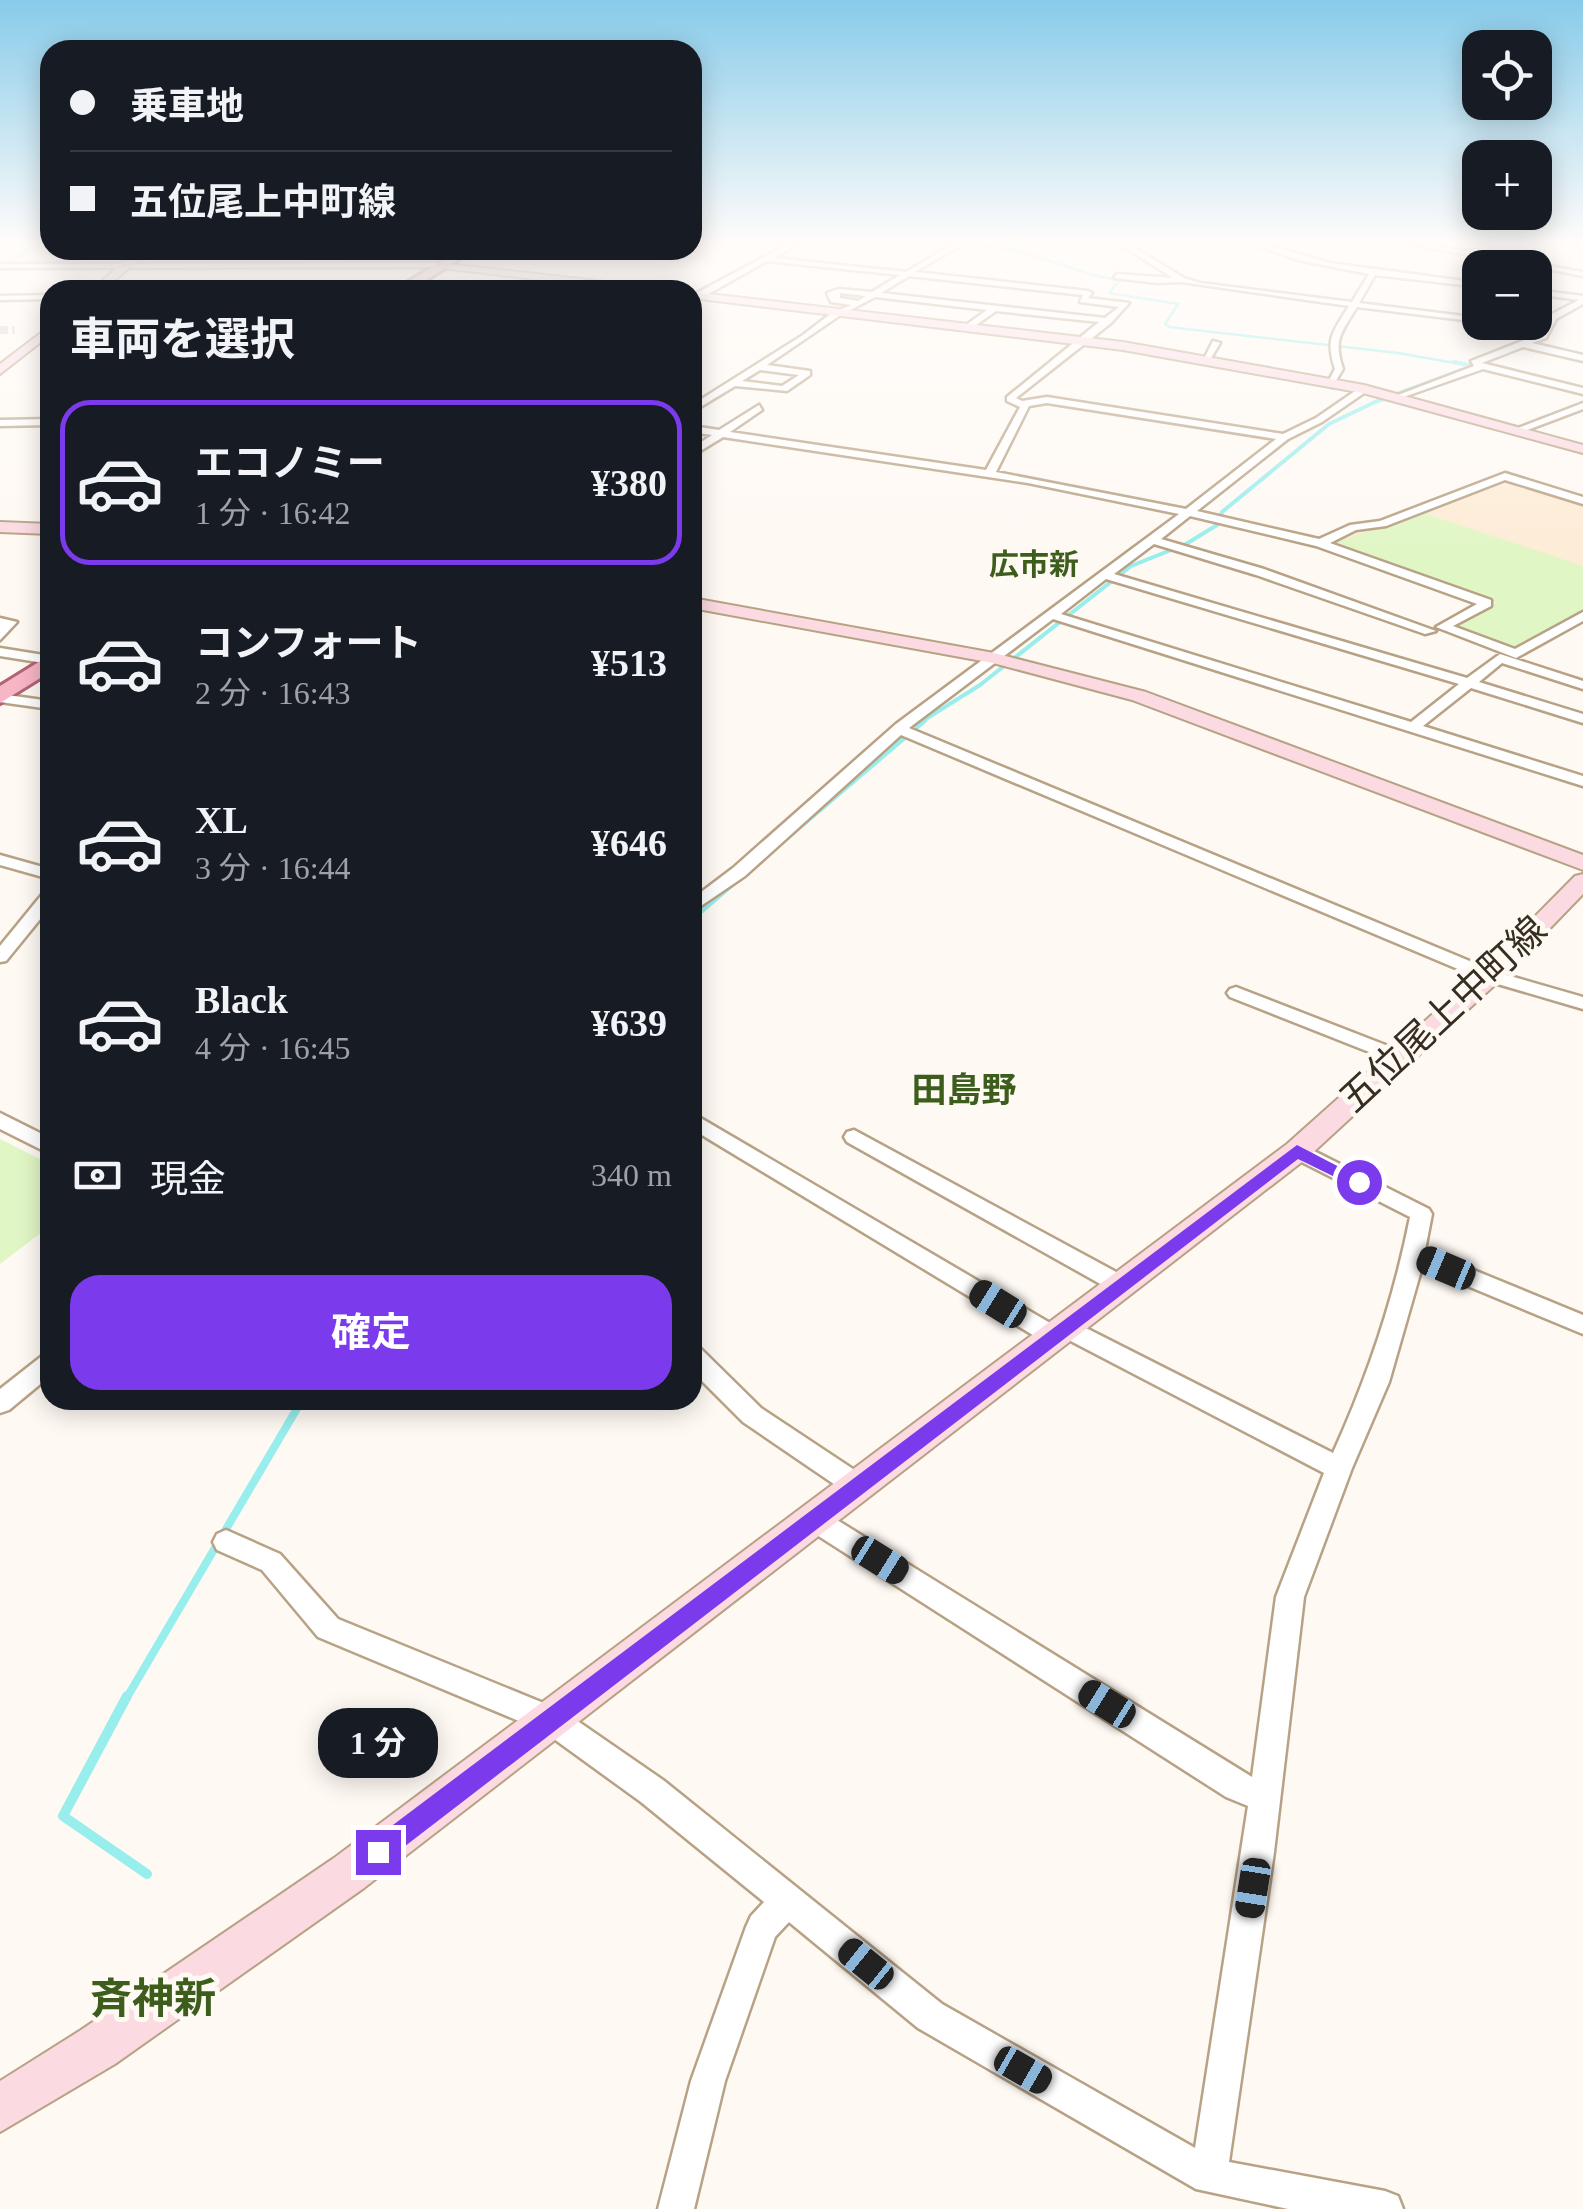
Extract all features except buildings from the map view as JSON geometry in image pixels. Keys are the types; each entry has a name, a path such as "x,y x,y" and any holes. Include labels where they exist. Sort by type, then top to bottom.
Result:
{"main road":[{"path":"0,370 35,342"},
{"path":"1093,342 1364,389 1583,448"},
{"path":"0,527 40,529"},
{"path":"702,604 994,658 1139,696 1583,863"},
{"path":"0,697 40,669"},
{"name":"五位尾上中町線","path":"0,2108 98,2047 348,1874 1297,1151 1490,976 1583,881"}],"street":[{"path":"702,403 796,342"},
{"path":"990,474 1025,406 1010,399 1078,342"},
{"path":"1332,384 1339,368 1333,342"},
{"path":"1529,342 1474,362 1583,391"},
{"path":"1205,360 1216,343"},
{"path":"1524,344 1583,358"},
{"path":"1401,397 1482,366"},
{"path":"735,383 784,389 807,373 760,367"},
{"path":"702,900 739,872 899,728 1214,494 1284,437 1364,389"},
{"path":"702,399 724,402"},
{"path":"1021,404 1047,400 1284,437"},
{"path":"702,447 759,408 742,405"},
{"path":"1518,430 1583,406"},
{"path":"0,423 40,422"},
{"path":"702,431 990,474 1186,512 1320,543 1486,604 1436,629"},
{"path":"1320,543 1354,527 1382,524 1505,476 1583,501"},
{"path":"1150,539 1516,654 1583,616"},
{"path":"1104,575 1583,719"},
{"path":"1052,615 1580,780 1583,757"},
{"path":"0,622 11,622 0,636"},
{"path":"1436,629 1500,658 1583,685"},
{"path":"0,652 40,661"},
{"path":"1415,726 1500,658"},
{"path":"0,697 40,703"},
{"path":"899,728 1490,976 1583,1002"},
{"path":"0,860 40,871"},
{"path":"0,957 40,908"},
{"path":"1236,993 1399,1057"},
{"path":"0,1120 40,1142"},
{"path":"702,1126 1060,1333 1339,1468"},
{"path":"854,1137 1121,1286"},
{"path":"1209,2176 1265,1798 1290,1597 1377,1382 1407,1288 1421,1214 1297,1151"},
{"path":"1411,1253 1583,1326"},
{"path":"702,1365 752,1415 858,1487"},
{"path":"0,1404 40,1371"},
{"path":"816,1520 1237,1786 1265,1798"},
{"path":"226,1542 271,1562 328,1628 553,1721 652,1791 930,2016 1209,2176 1386,2209"},
{"path":"676,2209 708,2082 762,1927 786,1900"}],"shaded area":[{"path":"1505,476 1583,500 1583,616 1516,654 1442,627 1485,604 1320,543 1354,527 1382,524"}],"green space":[{"path":"1424,513 1583,566 1583,610 1514,647 1457,627 1497,602 1336,542"},
{"path":"0,1139 40,1159 40,1234 0,1264"}],"waterway":[{"path":"1302,342 1466,365"},
{"path":"921,722 980,685 1131,566 1186,544 1217,525 1222,512 1329,424 1375,402 1473,366 1454,362"},
{"path":"702,910 925,720"},
{"path":"126,1699 296,1410"},
{"path":"127,1696 63,1816 147,1874"}],"district":[{"name":"広市新","path":"1034,565"},
{"name":"田島野","path":"964,1090"},
{"name":"斉神新","path":"153,1998"}],"route":[{"path":"378,1852 1297,1151 1359,1182"}]}
